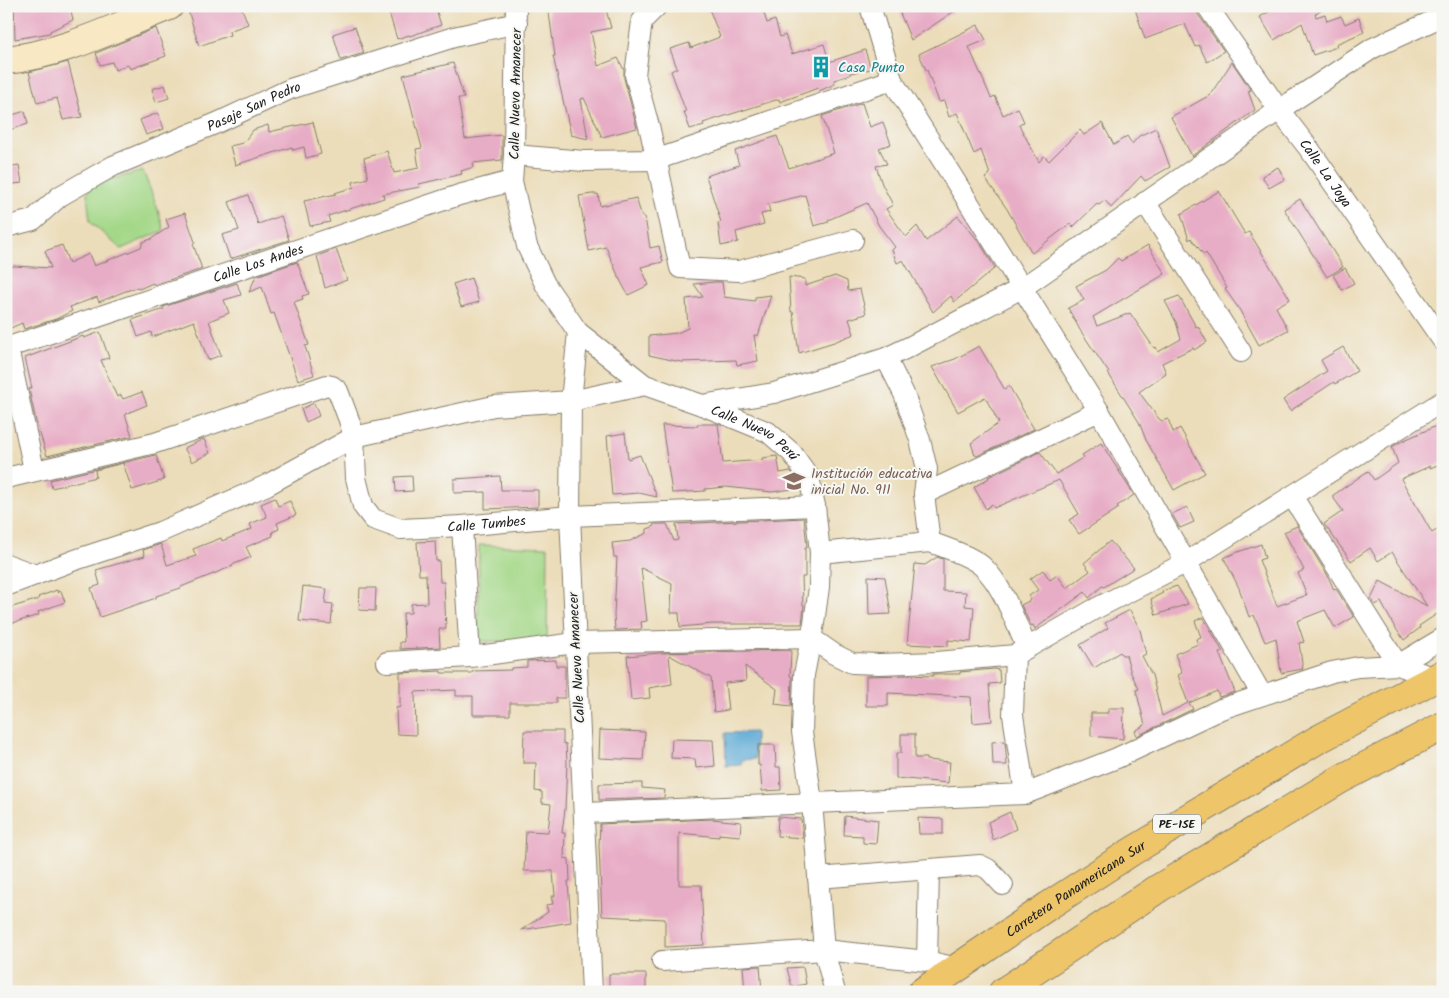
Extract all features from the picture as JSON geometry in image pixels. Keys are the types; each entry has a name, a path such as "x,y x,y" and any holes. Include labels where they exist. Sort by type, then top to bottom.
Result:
{"highway":[{"name":"Carretera Panamericana Sur","path":"922,992 1131,852 1317,740 1439,676"},
{"path":"1003,992 1159,888 1341,779 1443,726"}],"street":[{"path":"6,60 24,58 61,49 169,6"},
{"path":"657,6 642,21 635,75 650,130 680,268 739,271 853,240"},
{"path":"870,6 892,80 1098,411 1262,695"},
{"name":"Calle La Joya","path":"1207,6 1443,341"},
{"name":"Calle Nuevo Amanecer","path":"512,181 517,15"},
{"name":"Pasaje San Pedro","path":"6,227 33,220 60,196 113,166 216,123 290,89 517,15"},
{"path":"702,405 774,393 886,358 1022,288 1372,48 1443,16"},
{"path":"514,155 584,161 655,160 892,80"},
{"name":"Calle Nuevo Perú","path":"512,181 527,246 545,284 578,332 645,385 702,405 768,432 792,453 809,477 815,506 820,553 819,587 804,675 802,732 812,802 824,950 835,992"},
{"name":"Calle Los Andes","path":"7,348 459,195 512,181"},
{"path":"1145,202 1241,352"},
{"name":"Calle Nuevo Amanecer","path":"578,332 571,401 570,516 592,992"},
{"path":"7,348 34,470"},
{"path":"886,358 904,394 920,440 927,469 924,494 930,542"},
{"path":"6,478 155,443 327,384 338,391 354,437"},
{"path":"6,586 75,560 160,532 266,485 354,437 494,406 571,401 645,385"},
{"path":"387,662 470,657 576,643 811,638 834,654 852,662 878,664 898,664 1021,651 1093,610 1185,563 1443,400"},
{"path":"924,494 1098,411"},
{"name":"Calle Tumbes","path":"354,437 356,478 364,506 373,519 401,529 462,526 570,516 815,506"},
{"path":"1292,496 1398,665"},
{"path":"462,526 470,657"},
{"path":"820,553 930,542 949,548 982,566 998,587 1021,651 1013,715 1025,794"},
{"path":"6,564 36,575"},
{"path":"1398,665 1443,638"},
{"path":"584,813 1025,794 1117,758 1221,709 1345,669 1398,665 1439,676"},
{"path":"818,878 980,865 988,869 1003,885"},
{"path":"927,961 929,870"},
{"path":"662,960 824,950 927,961 957,968"}],"green space":[{"path":"143,171 164,230 121,249 90,222 87,193 93,184"},
{"path":"479,545 548,547 547,642 478,641"}],"water":[{"path":"755,732 755,759 742,760 741,765 726,766 725,733"}],"building":[{"path":"14,6 70,6 73,20 50,31 50,33 15,39"},
{"path":"199,6 241,6 248,24 229,31 230,35 199,46 188,10"},
{"path":"387,6 435,6 441,25 397,39"},
{"path":"548,6 605,6 611,28 591,32 598,66 618,58 624,70 624,78 637,128 602,137 584,98 581,99 588,139 571,135 553,56 555,56"},
{"path":"708,6 752,6 753,10 762,7 767,23 775,20 780,37 785,35 792,54 824,44 829,62 865,50 871,69 850,73 850,75 834,80 835,84 819,91 818,88 780,102 779,99 703,123 704,125 690,129 671,71 677,68 670,49 689,43 691,48 720,37"},
{"path":"897,6 962,6 911,40"},
{"path":"1134,6 1195,6 1197,13 1224,51 1207,62 1199,45 1195,47 1185,24 1145,39"},
{"path":"1278,6 1328,6 1315,14 1316,17 1325,14 1327,21 1341,16 1345,24 1359,18 1364,32 1336,44 1337,47 1313,55 1302,23 1274,40 1260,17"},
{"path":"978,25 986,40 969,47 991,98 995,96 1003,115 1018,108 1024,122 1019,125 1039,162 1044,156 1049,161 1080,130 1084,135 1102,123 1114,145 1127,136 1132,144 1139,136 1156,128 1170,167 1145,181 1141,176 1111,208 1105,200 1099,205 1097,204 1073,227 1071,223 1032,253 1007,209 985,178 990,174 981,150 974,154 957,113 949,117 944,101 939,102 919,54"},
{"path":"355,27 364,53 341,60 333,34"},
{"path":"156,28 166,56 130,69 128,65 115,70 112,62 100,65 96,53"},
{"path":"68,62 82,117 63,120 57,98 37,103 29,72"},
{"path":"1232,62 1251,90 1248,91 1255,110 1192,156 1171,117 1210,95"},
{"path":"453,63 464,98 458,98 465,139 502,135 502,160 473,163 474,167 461,171 462,174 419,184 420,187 383,194 384,198 328,216 330,222 310,226 304,201 336,194 354,187 353,182 368,178 364,158 387,151 394,173 419,168 416,149 422,148 403,75"},
{"path":"165,85 169,98 156,102 152,89"},
{"path":"862,103 870,127 883,122 891,144 879,148 887,164 876,166 882,184 893,205 886,209 906,237 917,226 926,241 958,216 980,243 995,268 954,302 951,296 933,312 903,260 897,263 892,250 895,247 879,226 867,203 828,220 829,222 814,226 805,195 768,204 770,212 761,214 764,224 736,232 738,242 721,246 718,223 721,222 706,176 739,165 735,151 777,136 789,168 834,153 822,116"},
{"path":"25,111 28,124 6,131 6,117"},
{"path":"158,113 164,129 146,135 140,120"},
{"path":"313,122 321,154 306,158 304,147 293,150 292,147 235,165 230,146 243,143 253,130 268,125 269,132"},
{"path":"19,165 22,183 6,185 6,167"},
{"path":"1278,167 1285,179 1269,188 1262,176"},
{"path":"1219,191 1245,234 1249,232 1290,299 1276,307 1288,330 1259,345 1239,309 1225,289 1227,288 1206,253 1204,255 1191,238 1189,240 1181,214"},
{"path":"598,194 600,206 636,198 642,217 645,217 650,248 659,246 663,262 641,267 649,285 628,295 606,247 589,251 579,196"},
{"path":"248,195 258,224 281,216 289,240 230,259 222,235 239,230 229,202"},
{"path":"1300,199 1343,267 1327,277 1284,209"},
{"path":"185,213 202,269 154,285 153,283 139,289 138,287 99,302 97,297 70,307 72,311 56,319 24,329 22,323 6,330 6,268 14,266 51,268 45,251 62,245 69,263 89,254 94,266 141,247 143,242 169,227 166,219"},
{"path":"1148,245 1165,274 1093,317 1097,326 1130,313 1158,352 1181,339 1176,322 1165,301 1179,296 1196,327 1198,326 1207,342 1194,350 1193,348 1162,363 1166,373 1139,392 1159,419 1162,421 1168,419 1173,432 1180,428 1205,473 1174,490 1146,440 1139,422 1068,308 1084,300 1076,286 1106,270 1118,258 1121,261"},
{"path":"336,249 347,280 325,288 317,256"},
{"path":"297,262 309,294 302,296 303,299 294,302 309,345 305,346 314,375 298,380 274,313 271,314 262,287 249,292 256,276"},
{"path":"1345,268 1354,283 1342,290 1333,275"},
{"path":"835,276 847,281 848,291 860,289 866,314 849,319 854,334 799,353 793,312 791,312 789,277 805,279 805,286"},
{"path":"471,278 479,302 461,307 453,284"},
{"path":"722,282 724,297 755,301 755,297 771,295 758,336 754,335 758,361 737,365 736,360 681,362 649,355 649,336 677,333 688,328 686,299 703,297 694,284"},
{"path":"237,283 241,295 224,300 229,313 209,321 221,355 208,360 194,321 152,337 151,332 138,337 132,320 164,309 163,307"},
{"path":"100,332 109,358 101,360 117,397 121,395 123,399 142,392 147,405 125,414 132,436 47,456 36,421 29,389 32,388 25,358 83,336 84,338"},
{"path":"979,346 1005,390 1009,386 1034,429 977,456 971,443 999,423 985,397 958,412 932,367 955,359"},
{"path":"1343,347 1357,371 1335,384 1334,382 1290,411 1283,400 1327,371 1321,360"},
{"path":"314,403 319,416 306,422 301,409"},
{"path":"1443,423 1443,463 1430,468 1430,466 1401,479 1432,533 1443,526 1443,610 1419,626 1420,628 1404,640 1381,602 1375,605 1371,599 1380,581 1427,606 1392,552 1378,561 1370,548 1351,561 1324,524 1343,511 1332,496 1368,471 1374,480 1398,463 1392,447"},
{"path":"697,424 718,424 723,463 763,460 762,458 777,456 780,473 791,471 798,482 799,488 772,492 726,487 705,489 705,491 672,493 662,425 698,426"},
{"path":"625,433 628,459 640,455 657,497 639,493 612,495 607,436"},
{"path":"204,439 210,453 192,462 184,448"},
{"path":"1101,443 1134,495 1117,506 1119,508 1079,534 1069,520 1079,514 1059,480 994,508 992,504 986,509 974,487 988,477 1040,452 1056,474 1084,457 1082,455"},
{"path":"156,455 164,480 132,490 123,463 95,470 96,477 52,488 50,480"},
{"path":"412,476 413,491 396,492 395,477"},
{"path":"500,476 501,490 538,490 538,507 485,509 485,492 454,493 454,479"},
{"path":"275,498 278,506 290,501 296,515 277,523 279,529 272,532 273,536 246,547 251,557 181,588 156,596 156,598 100,617 91,588 100,585 96,570 145,556 143,550 161,544 167,565 196,556 193,549 221,538 222,541 252,529 250,524 267,517 261,504"},
{"path":"1187,507 1194,522 1180,528 1172,514"},
{"path":"804,518 807,548 805,548 805,577 802,577 804,605 802,624 712,624 680,627 679,613 671,613 672,583 641,568 647,621 641,622 642,629 615,630 617,557 614,557 612,543 630,541 647,533 647,529 653,527 654,524 667,524 674,541 678,540 676,524"},
{"path":"1297,526 1328,576 1334,590 1336,589 1354,617 1335,628 1325,610 1297,621 1304,642 1299,643 1303,669 1281,673 1276,638 1265,642 1254,615 1249,617 1239,588 1224,558 1261,544 1265,558 1259,560 1277,606 1307,595 1298,573 1304,570 1284,532"},
{"path":"435,541 436,561 439,561 440,582 444,582 446,629 439,629 440,647 400,649 400,642 404,642 403,613 411,613 411,604 427,603 426,575 419,575 417,542"},
{"path":"1110,541 1134,568 1104,587 1102,586 1089,598 1085,592 1035,629 1033,625 1031,626 1021,605 1031,600 1029,596 1038,590 1030,579 1043,570 1050,580 1057,575 1067,588 1090,571 1084,563"},
{"path":"937,557 943,559 943,591 966,592 965,606 974,607 971,642 948,640 948,646 907,644 915,564 925,565"},
{"path":"868,576 885,577 891,614 869,615"},
{"path":"303,586 327,589 325,603 333,604 331,624 299,621"},
{"path":"1177,586 1188,604 1156,615 1151,599 1163,593 1162,591"},
{"path":"360,588 376,588 375,611 359,610"},
{"path":"57,590 58,593 61,591 65,602 38,612 39,615 6,625 6,609 39,599 38,597"},
{"path":"1130,610 1140,630 1146,654 1142,656 1152,675 1162,716 1188,703 1178,675 1182,673 1175,654 1198,644 1196,639 1201,637 1195,621 1203,617 1223,652 1219,653 1235,692 1219,697 1217,691 1189,703 1193,709 1137,736 1135,731 1145,725 1136,690 1139,689 1131,673 1126,655 1122,655 1120,652 1094,668 1080,645 1108,628 1105,623"},
{"path":"791,650 791,706 775,704 777,689 745,666 746,681 725,683 728,710 714,712 711,678 669,655 672,684 649,688 650,698 631,700 627,656 660,653"},
{"path":"556,660 556,666 565,666 565,698 556,698 556,703 510,703 510,715 473,715 473,696 456,696 456,690 415,692 416,735 397,734 396,708 400,707 400,673 441,671 441,673 472,673 473,671 511,670 511,668 527,667 527,661"},
{"path":"999,670 1000,683 989,684 992,721 973,723 971,697 888,693 888,706 866,706 866,676 933,676 933,674 960,674 960,672"},
{"path":"1108,708 1124,708 1123,739 1091,736 1091,713 1108,713"},
{"path":"600,730 645,732 643,760 599,758"},
{"path":"524,731 563,731 567,763 562,833 565,833 564,858 569,859 570,881 568,881 571,922 521,930 548,912 546,905 553,904 551,896 555,896 553,871 524,871 526,831 548,832 551,804 542,803 542,792 535,791 536,763 523,763"},
{"path":"901,734 915,734 915,758 950,762 948,783 896,778 896,753 901,753"},
{"path":"672,739 713,740 715,766 696,768 695,759 671,758"},
{"path":"1005,741 1007,765 993,765 992,742"},
{"path":"758,745 775,745 776,767 780,767 781,790 762,791 760,765 758,765"},
{"path":"642,783 642,788 665,790 664,798 599,800 599,784"},
{"path":"1010,812 1016,829 993,840 988,822"},
{"path":"845,816 878,820 876,844 863,843 863,836 844,835"},
{"path":"778,817 801,819 803,838 777,836"},
{"path":"918,818 943,819 943,834 919,834"},
{"path":"712,819 741,822 740,836 719,834 719,837 679,833 679,885 701,885 704,945 665,947 665,919 602,916 600,824"},
{"path":"760,966 762,992 745,992 743,967"},
{"path":"803,967 806,984 792,987 787,968"},
{"path":"609,974 646,974 646,990 609,992"}],"place":[{"name":"Casa Punto","path":"821,67"},
{"name":"Institución educativa inicial No. 911","path":"794,481"}]}
